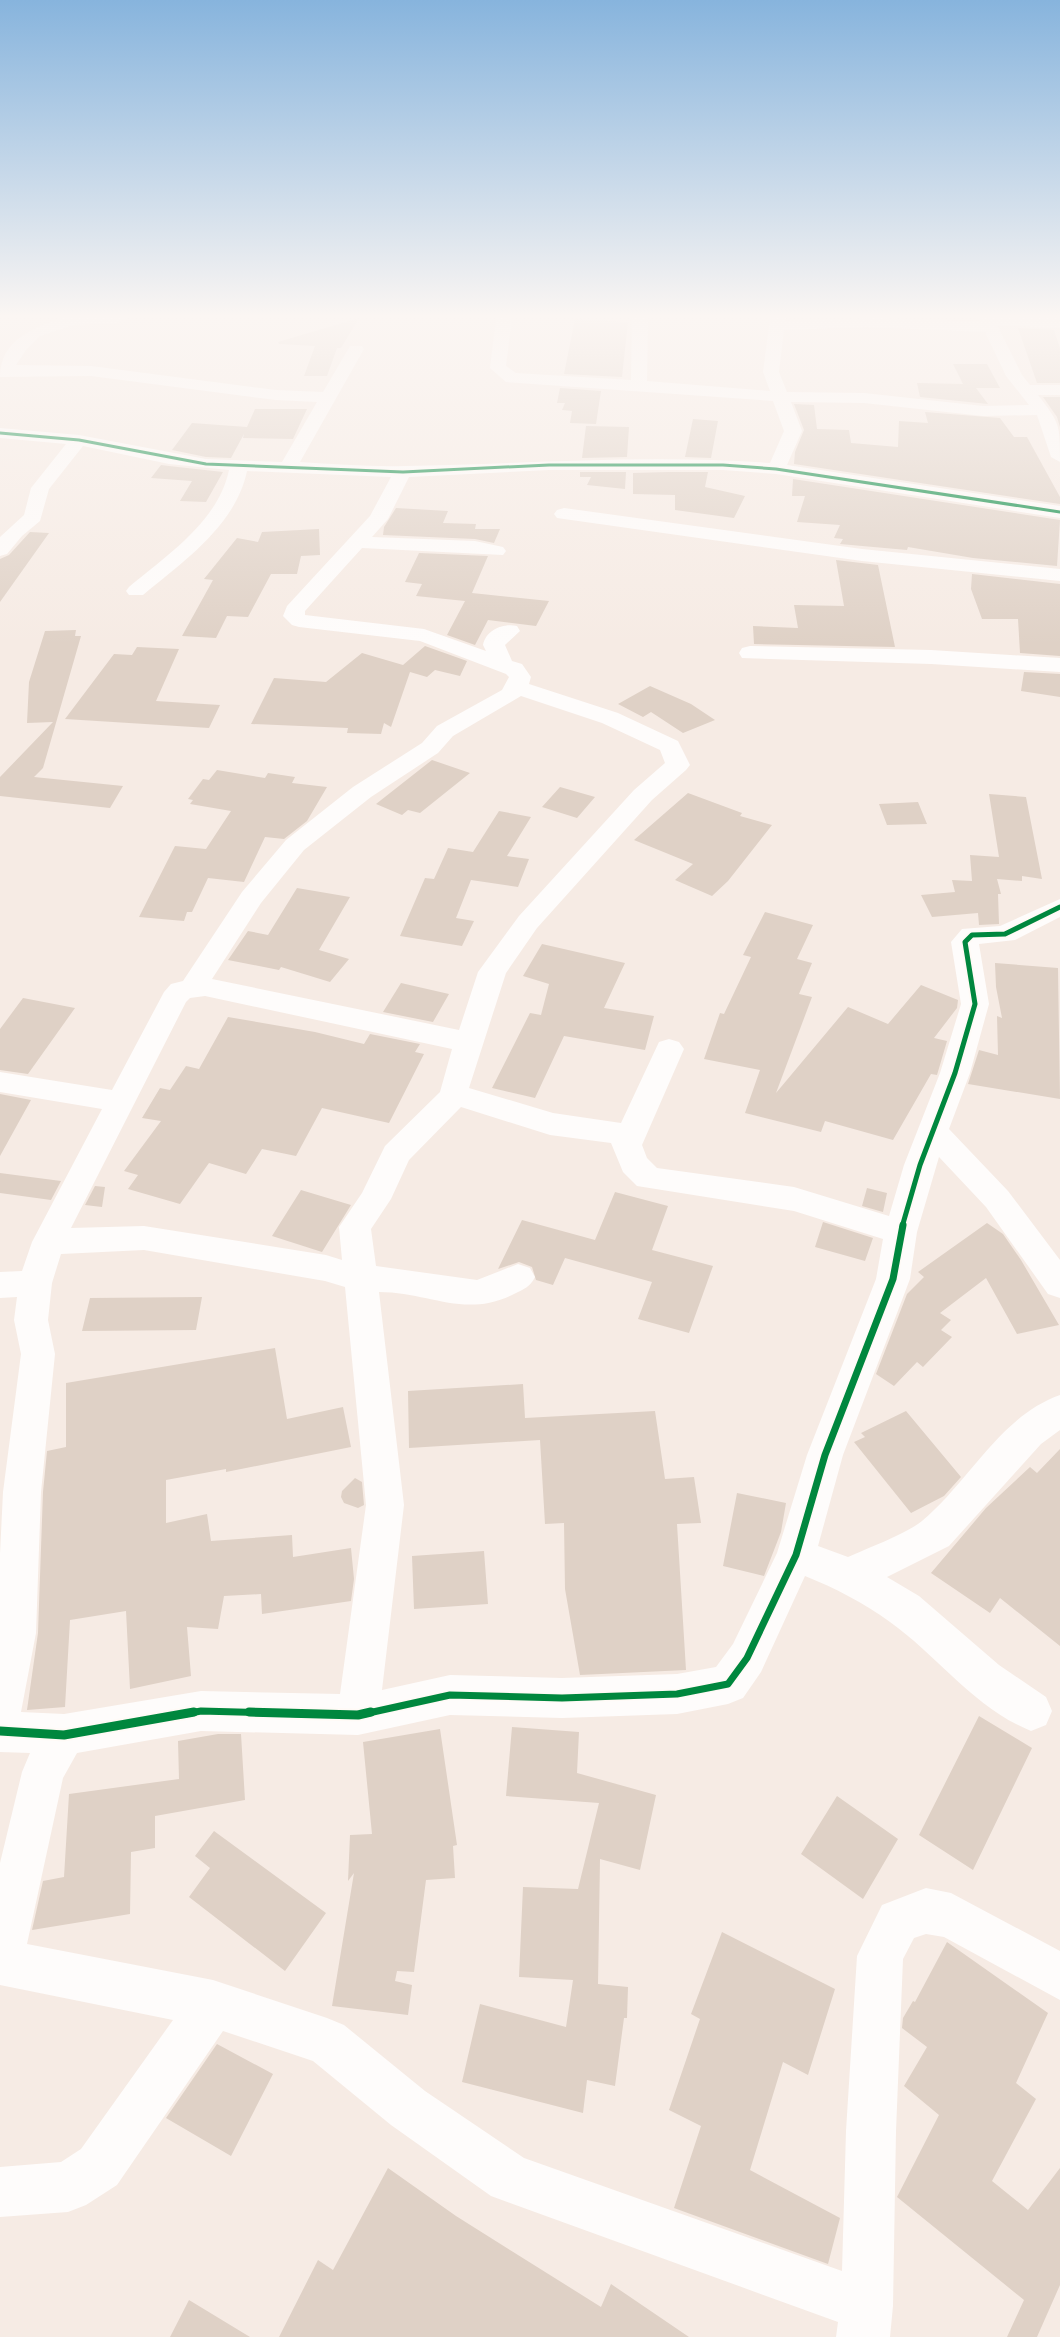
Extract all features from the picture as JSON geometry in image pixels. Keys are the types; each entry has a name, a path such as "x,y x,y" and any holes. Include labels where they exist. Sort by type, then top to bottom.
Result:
{"street":[{"path":"289,466 311,427"},
{"path":"776,469 792,431 791,427"},
{"path":"1053,427 1060,458"},
{"path":"0,433 79,440 169,459 402,472 620,464 723,465 776,469 1060,512"},
{"path":"0,550 15,532 33,517 40,488 79,440"},
{"path":"136,591 203,532 238,482 239,464"},
{"path":"193,987 251,898 295,845 363,792 429,748 445,731 510,695 517,687 520,677 514,669 424,635 299,621 294,616 294,610 378,519 402,472"},
{"path":"564,514 838,552 1060,575"},
{"path":"357,542 475,547 496,551"},
{"path":"502,663 494,645 495,639 509,631"},
{"path":"750,654 931,657 1060,665"},
{"path":"455,1095 453,1089 467,1042 492,972 528,922 643,795 678,765 670,746 610,718 517,687"},
{"path":"0,1731 64,1735 201,1712 358,1715 450,1695 562,1698 666,1695 728,1684 747,1658 796,1555 825,1455 893,1279 901,1232 933,1131 955,1073 975,1004 965,942 967,938 1005,934 1060,907"},
{"path":"0,1712 16,1633 22,1492 38,1354 32,1320 17,1284 48,1242 174,999 181,990 205,987 467,1042"},
{"path":"669,1049 626,1145 634,1164 648,1178 794,1199 901,1232"},
{"path":"0,1082 120,1102"},
{"path":"455,1095 511,1110 550,1124 630,1135"},
{"path":"358,1715 385,1505 355,1227 375,1199 396,1154 455,1095"},
{"path":"933,1131 997,1199 1060,1285"},
{"path":"48,1242 144,1238 326,1268 359,1279 385,1279 477,1293 489,1291 518,1277"},
{"path":"850,1576 935,1534 1028,1433 1060,1410"},
{"path":"796,1555 850,1576 905,1609 984,1679 1031,1711"},
{"path":"64,1735 43,1772 0,1962 213,2004 327,2042 408,2108 509,2178 865,2322 871,2131 880,1956 898,1921 926,1911 951,1916 1060,1977"},
{"path":"0,2192 68,2187 84,2179 99,2167 213,2004"}],"building":[{"path":"189,427 299,427 293,439 243,438 244,434 231,458 206,457 172,450"},
{"path":"586,427 629,427 627,457 582,458"},
{"path":"691,427 717,427 711,458 685,457"},
{"path":"803,427 849,430 851,443 898,447 899,427 1007,427 1014,437 1027,437 1060,497 1060,504 794,464 795,452 804,430"},
{"path":"161,465 223,472 206,502 180,501 192,481 151,478"},
{"path":"580,472 626,472 625,489 587,485 591,477 580,477"},
{"path":"708,472 705,487 745,496 734,518 675,510 675,495 633,494 633,473"},
{"path":"793,479 1060,520 1057,566 973,558 908,547 907,550 840,544 843,539 834,538 840,525 797,522 805,496 792,496"},
{"path":"396,508 448,511 443,523 476,524 475,529 500,529 494,543 475,539 383,535 384,527"},
{"path":"319,529 320,555 301,556 297,574 271,574 248,617 227,616 216,638 182,636 213,580 204,579 237,538 258,542 262,532"},
{"path":"30,532 49,533 0,602 0,559 9,555"},
{"path":"419,553 488,556 472,593 549,601 536,626 488,620 475,645 447,635 465,601 416,596 422,584 405,582"},
{"path":"836,560 878,565 895,647 754,644 753,626 798,628 794,605 844,606"},
{"path":"972,574 1060,584 1060,656 1020,653 1018,619 982,619 971,589"},
{"path":"76,630 75,636 81,636 43,768 34,777 123,786 110,808 0,796 0,777 53,722 27,723 29,682 45,631"},
{"path":"425,646 467,661 460,676 435,670 427,677 410,672 391,727 384,723 381,734 347,733 348,728 251,724 274,678 326,682 362,653 403,665"},
{"path":"137,647 179,649 156,701 220,705 209,728 65,719 114,654 132,655"},
{"path":"1024,672 1060,674 1060,697 1021,691"},
{"path":"650,686 691,704 715,720 683,733 651,712 643,717 618,704"},
{"path":"432,760 470,773 420,813 408,810 402,815 376,804"},
{"path":"217,770 265,778 268,773 295,777 292,783 327,787 307,821 284,839 265,837 244,882 208,878 192,912 187,912 184,921 139,917 175,846 206,849 231,811 190,804 193,800 188,799 203,779 209,780"},
{"path":"560,787 595,797 577,818 542,807"},
{"path":"688,793 742,813 740,816 772,825 728,881 712,896 675,880 693,864 634,840"},
{"path":"989,794 1026,797 1042,879 1022,876 1022,881 997,879 1001,894 998,894 999,924 979,925 978,913 932,917 921,895 955,892 952,880 972,881 970,855 999,857"},
{"path":"918,802 927,824 887,825 879,804"},
{"path":"499,811 531,817 507,856 529,859 518,887 471,880 456,918 474,921 462,946 400,936 425,878 434,879 448,848 473,852"},
{"path":"297,888 350,897 319,950 349,959 330,982 281,967 279,970 228,960 248,931 268,935"},
{"path":"765,912 813,925 797,959 812,963 799,994 812,997 776,1093 848,1007 888,1024 921,985 958,1000 957,1008 934,1038 947,1041 937,1075 931,1074 893,1140 825,1121 821,1132 745,1113 760,1070 704,1059 720,1013 724,1014 751,957 743,955"},
{"path":"542,944 625,963 604,1008 654,1016 645,1050 564,1036 535,1098 492,1088 530,1013 541,1015 549,984 523,976"},
{"path":"995,963 1058,968 1060,1099 968,1084 979,1050 998,1055 997,1016 1002,1018 996,987"},
{"path":"401,983 449,994 433,1022 383,1012"},
{"path":"23,998 75,1008 28,1074 0,1070 0,1029"},
{"path":"228,1017 315,1032 364,1044 370,1034 420,1044 415,1052 424,1054 389,1123 322,1108 296,1156 262,1149 246,1174 209,1163 180,1204 128,1189 138,1175 124,1171 161,1121 142,1118 160,1088 170,1090 186,1066 199,1069"},
{"path":"0,1094 31,1100 0,1156"},
{"path":"0,1173 61,1181 51,1200 0,1193"},
{"path":"95,1186 105,1187 102,1207 85,1205"},
{"path":"867,1188 887,1193 883,1212 862,1206"},
{"path":"301,1190 351,1205 322,1252 272,1236"},
{"path":"615,1192 668,1206 652,1250 713,1266 689,1333 638,1319 652,1282 565,1258 553,1285 536,1280 532,1267 519,1262 498,1269 522,1220 595,1240"},
{"path":"823,1222 873,1238 865,1261 815,1247"},
{"path":"987,1223 1003,1234 1059,1325 1017,1334 986,1278 940,1313 951,1320 941,1330 952,1337 923,1367 917,1362 894,1386 876,1374 907,1294 924,1277 918,1272"},
{"path":"202,1297 196,1330 82,1331 90,1298"},
{"path":"275,1348 287,1419 343,1407 351,1447 226,1472 226,1469 166,1480 166,1523 207,1514 211,1541 292,1535 293,1557 351,1548 354,1579 351,1601 262,1614 261,1594 224,1596 218,1629 187,1627 191,1676 130,1689 126,1611 70,1620 65,1707 27,1710 38,1633 43,1492 47,1451 66,1447 66,1383"},
{"path":"523,1384 525,1418 655,1411 665,1479 694,1477 701,1523 677,1524 686,1670 580,1675 565,1589 564,1523 545,1524 540,1440 409,1448 408,1391"},
{"path":"906,1411 961,1477 944,1496 911,1513 854,1442 865,1437 861,1433"},
{"path":"1060,1449 1060,1646 1000,1598 990,1613 931,1573 986,1508 1030,1467 1037,1473"},
{"path":"355,1478 362,1482 364,1505 358,1508 344,1503 341,1497 342,1491"},
{"path":"737,1493 786,1503 781,1532 764,1576 723,1566"},
{"path":"484,1551 488,1604 414,1609 412,1556"},
{"path":"979,1716 1032,1748 973,1870 919,1835"},
{"path":"512,1727 579,1732 577,1773 656,1795 640,1870 600,1859 598,1984 628,1987 627,2018 624,2018 615,2086 587,2080 583,2113 462,2082 480,2004 566,2027 573,1980 519,1977 523,1887 578,1889 599,1803 506,1796"},
{"path":"440,1729 457,1845 453,1846 455,1878 426,1880 414,1972 397,1971 395,1981 412,1985 408,2015 332,2006 354,1873 348,1881 350,1835 372,1834 363,1742"},
{"path":"218,1734 241,1734 245,1800 155,1816 155,1848 131,1852 130,1914 32,1930 43,1881 64,1877 69,1794 179,1779 178,1741"},
{"path":"837,1796 898,1839 863,1899 801,1854"},
{"path":"214,1831 326,1913 285,1971 189,1897 210,1868 195,1856"},
{"path":"722,1932 835,1989 808,2075 783,2062 750,2170 840,2218 828,2264 674,2208 701,2126 669,2110 700,2019 691,2014"},
{"path":"947,1942 1048,2013 1016,2083 1036,2099 992,2181 1028,2210 1060,2168 1060,2285 1037,2337 1007,2337 1024,2300 897,2197 939,2115 904,2086 927,2047 902,2028 903,2018 913,2001 915,2002"},
{"path":"217,2044 273,2074 231,2156 166,2118"},
{"path":"388,2168 456,2216 601,2307 611,2284 689,2337 279,2337 318,2260 333,2270"},
{"path":"189,2300 250,2337 170,2337"}],"cycle path":[{"path":"0,433 79,440 169,459 206,464 403,472 549,465 723,465 776,469 1060,512"},
{"path":"0,1731 64,1735 201,1711 358,1715 450,1695 562,1698 677,1694 728,1684 747,1658 796,1555 825,1455 893,1279 901,1232 920,1165 955,1073 975,1004 965,942 972,935 1005,934 1060,907"}]}
